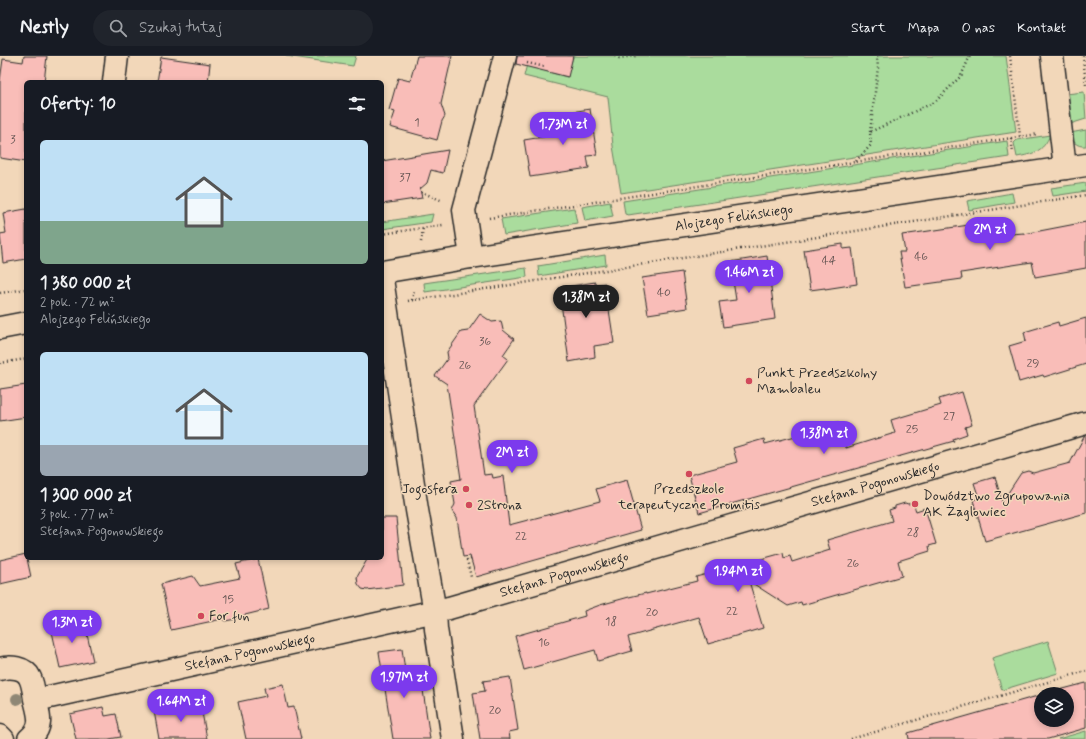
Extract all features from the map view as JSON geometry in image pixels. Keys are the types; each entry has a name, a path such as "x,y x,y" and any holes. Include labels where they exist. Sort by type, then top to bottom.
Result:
{"street":[{"path":"114,80 117,56"},
{"path":"1052,56 1061,131 1076,166"},
{"path":"471,257 464,210 514,59"},
{"name":"Alojzego Felińskiego","path":"384,272 471,257 1076,166"},
{"path":"384,292 417,510 435,612 436,629 453,739"},
{"path":"0,328 24,323"},
{"name":"Stefana Pogonowskiego","path":"36,700 435,612 1086,423"},
{"path":"0,669 11,667 24,672 30,677 40,717 37,731 30,739"},
{"path":"0,736 3,739"}],"path":[{"path":"615,56 619,58 636,56"},
{"path":"855,162 871,145 870,132 878,68 877,56"},
{"path":"870,132 935,102 961,76 970,56"},
{"path":"1010,56 1020,136"},
{"path":"1083,56 1086,85"},
{"path":"514,59 546,67"},
{"path":"384,234 1020,136 1061,131"},
{"path":"1011,138 1013,156"},
{"path":"421,192 446,201"},
{"path":"386,305 1086,195"},
{"path":"0,293 24,289"},
{"path":"0,363 24,359"},
{"path":"469,570 467,560 471,559"},
{"path":"851,739 1086,671"}],"green space":[{"path":"286,56 356,56 353,66"},
{"path":"529,56 549,56 545,71 567,77 573,57 568,56 1006,56 1016,132 621,193 613,146 608,97 524,76"},
{"path":"1084,92 1086,119 1070,124 1066,94"},
{"path":"1086,130 1086,146 1080,146 1073,141 1070,133"},
{"path":"1050,135 1041,149 1028,155 1017,157 1014,143 1017,140"},
{"path":"1007,141 1009,157 628,215 625,214 623,201"},
{"path":"1086,183 1086,191 1053,196 1051,188"},
{"path":"1012,193 1014,202 969,210 967,201"},
{"path":"610,202 613,216 585,221 582,207"},
{"path":"574,208 577,223 504,235 501,219"},
{"path":"433,214 431,222 384,229 384,222"},
{"path":"605,255 606,265 539,276 538,266"},
{"path":"526,268 527,277 425,292 424,283"},
{"path":"1048,641 1058,673 1002,690 992,658"},
{"path":"1086,731 1086,739 1058,739"}],"building":[{"path":"24,56 47,56 44,80 24,80 24,162 0,158 0,81 3,59 23,62"},
{"path":"417,56 452,56 441,104 445,116 442,121 437,140 390,127 395,112 389,110 398,78 410,81"},
{"path":"517,56 573,56 568,77 516,64"},
{"path":"161,57 210,64 208,80 157,80"},
{"path":"590,109 597,155 587,156 589,168 530,177 524,140 561,134 558,114"},
{"path":"448,150 443,173 431,170 427,183 420,189 422,198 384,204 384,161"},
{"path":"24,209 24,259 3,263 0,234 6,233 3,213"},
{"path":"1009,219 1011,234 1024,234 1086,222 1086,268 1035,277 1032,262 961,273 962,279 905,287 899,252 905,252 902,235"},
{"path":"843,244 843,249 852,248 857,284 810,290 804,250"},
{"path":"767,256 775,319 723,327 719,302 736,300 730,262"},
{"path":"682,272 687,308 648,314 642,278"},
{"path":"595,282 595,284 605,283 614,343 594,346 595,357 569,362 559,288"},
{"path":"480,314 492,322 501,321 503,330 514,339 503,355 508,359 474,406 484,475 492,474 493,478 503,476 509,525 600,501 596,489 627,480 641,530 476,577 470,556 463,557 457,518 452,511 455,504 451,481 461,479 447,384 435,376 448,358 447,352 461,332 468,331"},
{"path":"1086,318 1086,364 1044,377 1043,375 1019,382 1009,346 1026,341 1024,332 1058,322 1059,326"},
{"path":"24,385 24,417 0,421 0,389"},
{"path":"962,392 972,425 965,427 967,434 953,439 954,441 699,513 689,475 737,462 733,448 764,439 765,444 811,432 809,426 839,422 846,448 895,433 891,420 941,405 939,399"},
{"path":"1086,436 1086,513 985,541 973,500 979,498 974,483 995,477 1002,502 1021,473 1028,471 1033,473 1070,463 1084,437"},
{"path":"905,503 913,503 916,511 925,508 936,544 929,546 930,551 898,561 902,576 802,605 801,602 788,606 749,581 763,628 708,644 699,617 628,637 632,651 598,661 595,650 524,670 515,636 585,616 584,611 600,605 697,581 696,577 783,553 784,558 790,556 792,562 830,550 827,540 892,521 889,510 895,508 895,506"},
{"path":"384,518 396,518 403,585 367,590 362,589 358,584 357,577 367,560 384,560"},
{"path":"24,554 24,560 27,560 31,577 0,584 0,560"},
{"path":"258,560 269,609 237,617 236,619 225,621 222,619 171,630 161,584 193,576 200,586 240,578 236,564"},
{"path":"84,621 93,661 60,668 51,627"},
{"path":"402,649 406,678 421,676 430,739 393,739 379,652"},
{"path":"510,677 518,730 509,732 510,739 480,739 473,693 485,691 483,681"},
{"path":"1086,683 1086,728 1048,739 909,739 908,733 1034,697 1034,727 1074,727 1074,687 1071,687"},
{"path":"283,684 288,708 294,707 301,739 246,739 238,702 266,696 264,688"},
{"path":"200,702 207,739 159,739 154,711"},
{"path":"103,707 105,716 116,714 121,737 109,739 76,739 70,714"}],"place":[{"name":"Punkt Przedszkolny Mambaleu","path":"749,381"},
{"name":"Przedszkole terapeutyczne Promitis","path":"689,474"},
{"name":"Jogosfera","path":"466,489"},
{"name":"Dowództwo Zgrupowania AK Żaglowiec","path":"915,504"},
{"name":"2Strona","path":"469,505"},
{"name":"For fun","path":"201,616"}]}
